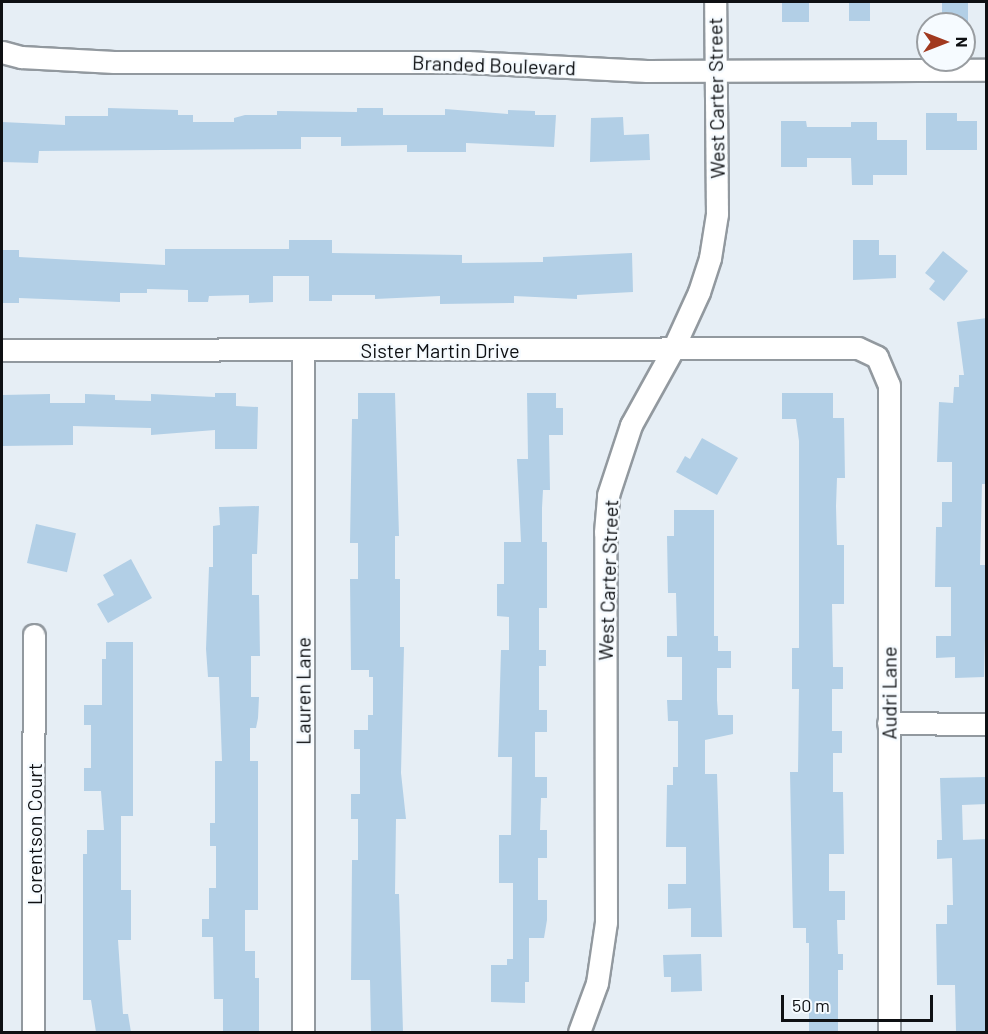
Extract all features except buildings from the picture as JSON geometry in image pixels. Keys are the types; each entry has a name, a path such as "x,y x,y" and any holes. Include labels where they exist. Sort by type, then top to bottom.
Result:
{"street":[{"name":"West Carter Street","path":"579,1032 597,983 606,922 605,532 608,495 631,425 672,351 699,292 717,214 715,2"},
{"name":"Branded Boulevard","path":"2,52 21,57 114,62 467,62 647,71 987,70"},
{"name":"Sister Martin Drive","path":"2,350 672,351 858,348 877,357"},
{"name":"Lauren Lane","path":"303,350 303,1032"},
{"name":"Audri Lane","path":"877,357 889,385 889,1032"},
{"name":"Lorentson Court","path":"33,1032 34,635"},
{"path":"888,723 987,724"}]}
